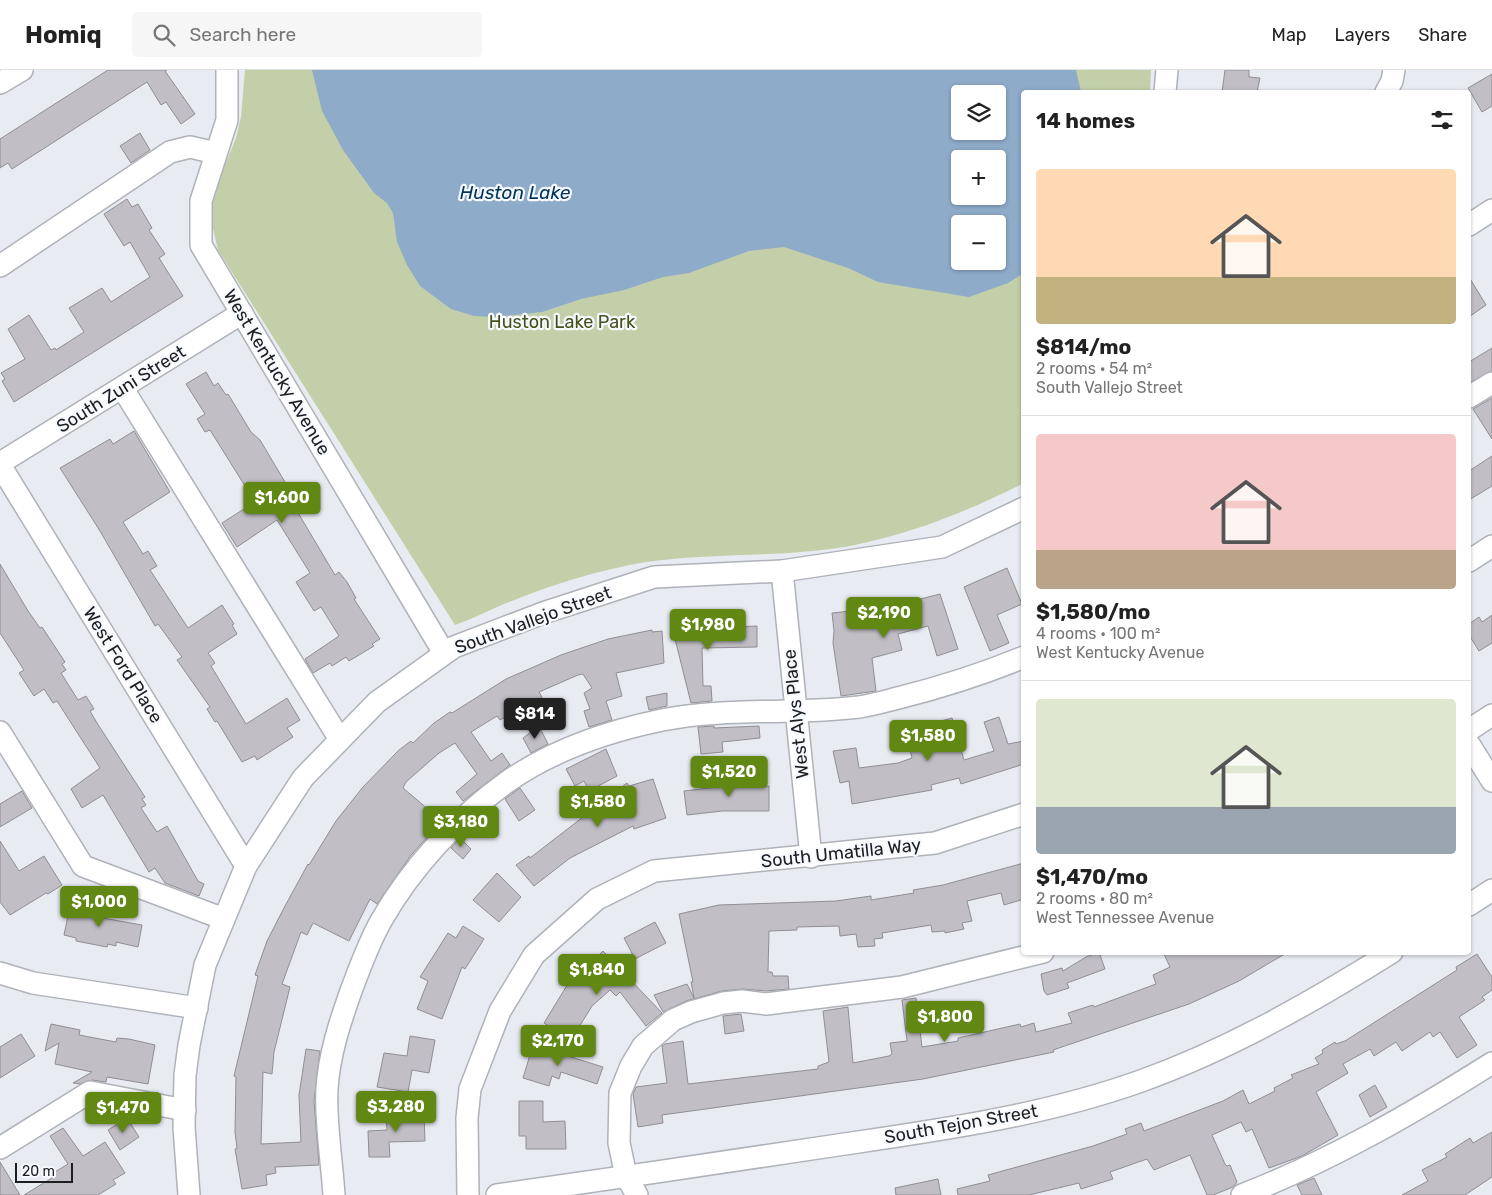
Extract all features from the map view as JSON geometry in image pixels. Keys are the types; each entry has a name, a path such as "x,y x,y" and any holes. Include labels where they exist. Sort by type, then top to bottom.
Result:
{"street":[{"path":"0,83 22,70"},
{"name":"West Kentucky Avenue","path":"227,70 227,120 201,201 201,245 444,653"},
{"path":"1165,90 1167,70"},
{"path":"1387,90 1392,81 1394,70"},
{"path":"0,266 170,152 190,146 216,153"},
{"path":"1471,224 1492,210"},
{"name":"South Zuni Street","path":"0,464 242,313"},
{"path":"1471,396 1492,382"},
{"path":"123,389 339,738"},
{"name":"West Ford Place","path":"0,464 246,866"},
{"name":"South Vallejo Street","path":"189,1195 184,1110 189,1045 205,965 246,866 303,778 339,738 377,702 444,653 543,613 654,577 782,571 942,547 1021,509"},
{"path":"1471,559 1492,546"},
{"name":"West Alys Place","path":"782,571 810,857"},
{"path":"334,1195 327,1089 337,1030 361,964 381,921 432,851 469,814 507,782 538,764 579,746 624,730 662,720 699,715 796,712 862,707 968,679 1021,658"},
{"path":"1471,729 1492,715"},
{"path":"0,732 83,866 224,919"},
{"path":"1471,747 1492,781"},
{"name":"South Umatilla Way","path":"468,1195 467,1118 470,1089 500,1011 534,955 597,898 654,870 935,844 1021,815"},
{"path":"1471,904 1492,890"},
{"path":"637,1195 626,1176 619,1143 620,1093 642,1046 673,1020 691,1012 742,1001 766,1004 902,988 1031,955"},
{"name":"South Tejon Street","path":"498,1195 978,1124 1101,1094 1173,1069 1232,1044 1333,990 1387,955"},
{"path":"2,976 33,983 197,1008"},
{"path":"1242,1195 1340,1150 1427,1104 1492,1063"},
{"path":"0,1148 90,1092 184,1110"}],"green space":[{"name":"Huston Lake Park","path":"245,70 1151,70 1150,90 1021,90 1021,484 939,521 873,541 825,550 697,557 628,565 574,579 538,591 455,625 218,250 211,220 211,199 236,138 241,117"}],"water":[{"name":"Huston Lake","path":"312,70 1076,70 1081,90 1021,90 1021,275 1008,283 969,297 878,282 848,268 784,247 749,251 689,273 663,277 624,290 581,299 542,312 497,317 474,316 451,309 420,286 407,265 397,242 393,213 387,203 374,193 343,150 322,111"}],"building":[{"path":"108,70 167,70 165,71 195,114 181,124 166,102 161,105 147,82 12,169 8,163 0,168 0,139"},
{"path":"1225,70 1249,70 1249,77 1260,78 1257,90 1222,90"},
{"path":"1492,74 1492,106 1482,112 1471,90 1468,88"},
{"path":"140,133 150,150 131,163 120,146"},
{"path":"127,199 132,207 138,204 152,228 149,230 165,254 159,258 183,296 14,402 2,381 5,379 1,373 25,359 8,329 29,315 51,350 55,348 56,350 84,332 69,308 102,288 111,302 150,277 130,242 124,246 104,214"},
{"path":"1471,280 1486,305 1471,316"},
{"path":"1492,348 1492,371 1471,382 1471,361"},
{"path":"206,372 214,386 218,383 226,395 228,394 251,432 260,440 295,499 291,501 335,575 339,572 347,582 356,598 354,599 380,639 372,644 374,646 349,661 346,657 332,666 330,663 313,673 305,659 339,636 321,607 314,611 296,582 310,573 277,520 237,547 222,523 255,502 210,430 205,432 197,419 205,414 186,384"},
{"path":"1492,398 1492,439 1473,409"},
{"path":"134,431 170,492 123,522 143,554 148,551 157,566 150,570 188,628 222,605 234,624 232,625 237,634 208,653 215,663 211,666 246,724 287,698 300,720 287,728 293,737 257,760 255,756 242,762 217,721 215,722 207,709 210,707 177,660 182,657 158,624 155,626 100,531 60,468 110,439 113,444"},
{"path":"1492,456 1492,486 1471,499 1471,470"},
{"path":"0,564 28,611 40,628 42,627 65,662 62,664 66,670 61,673 78,700 86,696 94,709 90,711 97,723 145,797 142,799 146,805 141,808 157,832 167,826 198,881 204,884 199,896 165,883 155,868 149,872 103,795 82,808 71,789 100,768 57,701 53,703 44,689 34,696 19,673 24,670 0,633"},
{"path":"1007,568 1021,602 1021,604 997,615 1009,643 990,651 964,587"},
{"path":"940,594 958,649 937,656 928,626 898,634 902,650 872,658 876,691 841,696 833,643 832,613 851,611 851,614 865,612 866,618 898,609 897,605"},
{"path":"1492,615 1492,643 1479,651 1471,638 1471,623 1479,617 1482,622"},
{"path":"728,624 732,627 757,626 757,647 702,648 703,686 711,686 712,701 691,703 673,631 681,631 681,625"},
{"path":"652,630 652,632 662,631 664,663 616,673 622,696 606,701 612,720 589,727 584,711 590,709 584,693 592,688 583,674 578,675 539,692 542,697 500,720 497,716 471,732 491,761 502,753 510,765 463,801 456,792 477,774 455,743 439,753 406,782 403,788 442,821 411,855 377,904 370,899 349,941 313,923 307,935 301,932 282,984 290,987 274,1052 272,1074 263,1072 261,1144 301,1142 299,1095 306,1049 320,1051 314,1101 319,1165 275,1167 276,1173 266,1175 267,1185 242,1189 235,1149 237,1148 235,1132 236,1077 234,1076 258,976 255,975 267,941 285,906 308,864 336,821 363,787 399,750 411,741 413,743 434,723 450,712 452,713 506,679 561,655 608,639"},
{"path":"667,693 667,706 649,710 646,697"},
{"path":"999,717 1008,744 1021,742 1021,765 961,784 959,778 931,785 932,790 852,804 849,781 840,783 833,751 856,748 859,768 898,763 912,758 904,726 926,721 926,725 952,718 964,760 994,751 984,722"},
{"path":"539,726 548,744 531,753 523,738"},
{"path":"714,726 714,728 759,726 760,738 722,742 723,752 701,754 698,727"},
{"path":"606,749 617,776 589,791 584,781 575,786 566,769"},
{"path":"736,777 755,777 755,786 769,786 769,811 722,811 687,815 684,791 735,785"},
{"path":"653,779 666,818 634,829 633,826 570,858 534,886 516,865 529,856 530,858 627,783 629,786"},
{"path":"520,788 535,810 519,821 505,799"},
{"path":"22,791 32,808 0,827 0,804"},
{"path":"460,838 471,849 463,859 451,848"},
{"path":"0,841 19,871 44,856 62,885 10,915 0,902"},
{"path":"1021,864 1021,900 1004,905 1001,893 967,901 972,921 962,923 964,929 945,933 945,931 932,932 931,925 882,933 883,938 874,939 875,946 858,947 856,934 840,936 839,926 797,927 797,930 769,931 768,972 772,972 773,976 788,976 789,989 722,991 686,1001 663,1012 654,995 687,984 694,998 691,982 693,982 679,914 719,905 836,901 871,896 871,900 914,893 913,890 943,885"},
{"path":"497,873 521,897 499,922 473,900"},
{"path":"71,901 95,906 97,917 142,925 138,947 116,942 116,946 108,944 107,947 76,941 76,938 64,935"},
{"path":"655,922 666,943 635,959 624,938"},
{"path":"463,926 484,939 465,969 462,967 442,1019 417,1009 428,981 420,977 448,933 456,938"},
{"path":"603,951 662,1013 646,1026 620,992 616,996 610,990 592,1006 571,1040 544,1023 566,987"},
{"path":"1477,954 1492,977 1492,990 1482,997 1485,1000 1459,1017 1477,1045 1457,1058 1440,1032 1433,1037 1430,1032 1402,1051 1396,1042 1374,1056 1370,1049 1343,1064 1348,1073 1316,1092 1338,1135 1302,1156 1269,1168 1252,1129 1246,1132 1241,1122 1212,1135 1225,1164 1227,1166 1230,1165 1237,1182 1233,1187 1213,1195 1207,1195 1190,1155 1154,1170 1147,1159 1110,1172 1113,1179 1081,1189 1079,1183 1029,1195 958,1195 957,1189 990,1181 988,1175 1093,1146 1127,1134 1125,1129 1141,1123 1144,1131 1223,1101 1243,1090 1249,1104 1275,1091 1274,1088 1293,1078 1291,1075 1319,1064 1315,1058 1323,1053 1322,1050 1335,1042 1336,1044 1345,1041 1457,970 1456,967"},
{"path":"1100,955 1105,969 1067,983 1069,988 1047,995 1044,991 1041,974 1062,968 1063,971 1086,957"},
{"path":"1164,955 1283,955 1239,981 1189,1004 1053,1050 1054,1052 923,1079 662,1115 663,1123 638,1127 633,1094 636,1087 667,1083 662,1046 665,1044 683,1041 688,1084 818,1069 818,1066 829,1062 823,1011 848,1007 853,1063 889,1056 892,1054 890,1043 907,1041 902,1000 916,998 922,1047 958,1041 958,1038 1020,1024 1021,1027 1034,1023 1036,1032 1072,1023 1068,1013 1093,1005 1094,1007 1156,984 1153,975 1170,967"},
{"path":"741,1014 744,1031 725,1034 723,1016"},
{"path":"51,1024 80,1030 79,1035 116,1042 117,1038 129,1039 155,1045 148,1084 107,1077 106,1082 92,1080 80,1084 73,1083 92,1072 55,1064 59,1043 45,1051"},
{"path":"21,1034 35,1056 0,1078 0,1047"},
{"path":"410,1036 435,1040 429,1073 412,1070 408,1092 377,1087 384,1053 407,1056"},
{"path":"533,1045 603,1067 597,1084 561,1072 559,1079 552,1076 549,1086 523,1078"},
{"path":"1375,1085 1387,1107 1370,1117 1359,1095"},
{"path":"519,1101 543,1101 543,1122 565,1121 566,1149 526,1149 526,1136 519,1136"},
{"path":"424,1114 425,1141 389,1142 390,1157 369,1157 368,1131 387,1130 386,1115"},
{"path":"127,1118 139,1137 120,1150 108,1130"},
{"path":"63,1128 83,1156 105,1142 125,1173 113,1180 116,1184 98,1195 24,1195 52,1178 50,1175 68,1164 50,1136"},
{"path":"1492,1132 1492,1177 1465,1195 1402,1195 1428,1181 1422,1170 1447,1157 1445,1154 1470,1138 1473,1143"},
{"path":"0,1162 20,1195 0,1195"},
{"path":"1314,1178 1322,1195 1302,1195 1297,1185"},
{"path":"938,1179 941,1195 896,1195 895,1188"}]}
